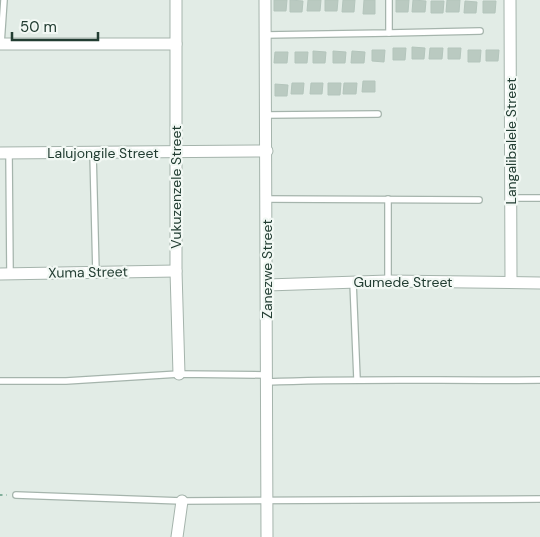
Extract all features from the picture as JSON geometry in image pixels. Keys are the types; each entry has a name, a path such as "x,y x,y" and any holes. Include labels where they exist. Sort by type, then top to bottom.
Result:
{"street":[{"name":"Vukuzenzele Street","path":"176,0 176,271 179,374"},
{"name":"Zanezwe Street","path":"265,0 267,116 267,537"},
{"name":"Langalibalele Street","path":"510,0 511,282"},
{"path":"1,44 176,44"},
{"name":"Lalujongile Street","path":"4,153 266,151"},
{"name":"Xuma Street","path":"5,274 176,271"},
{"name":"Gumede Street","path":"267,285 388,281 540,283"},
{"path":"177,537 182,501"}],"lane":[{"path":"1,44 4,0"},
{"path":"389,0 390,33"},
{"path":"266,35 480,32"},
{"path":"267,116 378,114"},
{"path":"4,153 5,274"},
{"path":"92,153 96,272"},
{"path":"512,198 540,198"},
{"path":"266,199 479,200"},
{"path":"388,199 388,281"},
{"path":"353,282 356,379"},
{"path":"0,381 66,381 179,374 267,379 540,380"},
{"path":"16,495 268,502 540,499"}],"building":[{"path":"274,0 287,0 286,11 274,11"},
{"path":"290,0 303,1 302,12 290,12"},
{"path":"308,0 321,0 320,11 307,11"},
{"path":"325,0 338,0 337,11 325,11"},
{"path":"343,0 355,0 354,12 342,12"},
{"path":"364,0 375,0 375,14 363,14"},
{"path":"396,0 409,0 408,12 396,12"},
{"path":"413,0 426,1 425,12 412,12"},
{"path":"447,0 460,0 459,12 446,12"},
{"path":"431,1 444,1 443,13 431,13"},
{"path":"465,1 477,2 476,13 464,13"},
{"path":"483,1 496,1 495,13 483,13"},
{"path":"412,47 425,48 424,59 412,59"},
{"path":"393,48 406,48 405,60 393,60"},
{"path":"430,48 443,48 442,59 429,59"},
{"path":"448,48 461,48 460,59 448,59"},
{"path":"372,50 385,50 384,62 372,61"},
{"path":"468,50 481,50 480,62 468,62"},
{"path":"486,50 499,50 498,61 486,61"},
{"path":"313,51 326,52 325,63 313,63"},
{"path":"333,51 346,52 345,63 333,63"},
{"path":"352,51 365,52 364,63 351,63"},
{"path":"275,52 288,52 287,63 274,63"},
{"path":"295,52 308,52 307,63 295,63"},
{"path":"363,81 375,81 375,92 362,92"},
{"path":"292,83 304,83 303,94 291,94"},
{"path":"311,83 323,83 322,94 310,94"},
{"path":"328,83 341,83 340,95 328,95"},
{"path":"344,83 357,83 356,94 343,94"},
{"path":"275,84 288,85 287,96 275,96"}]}
